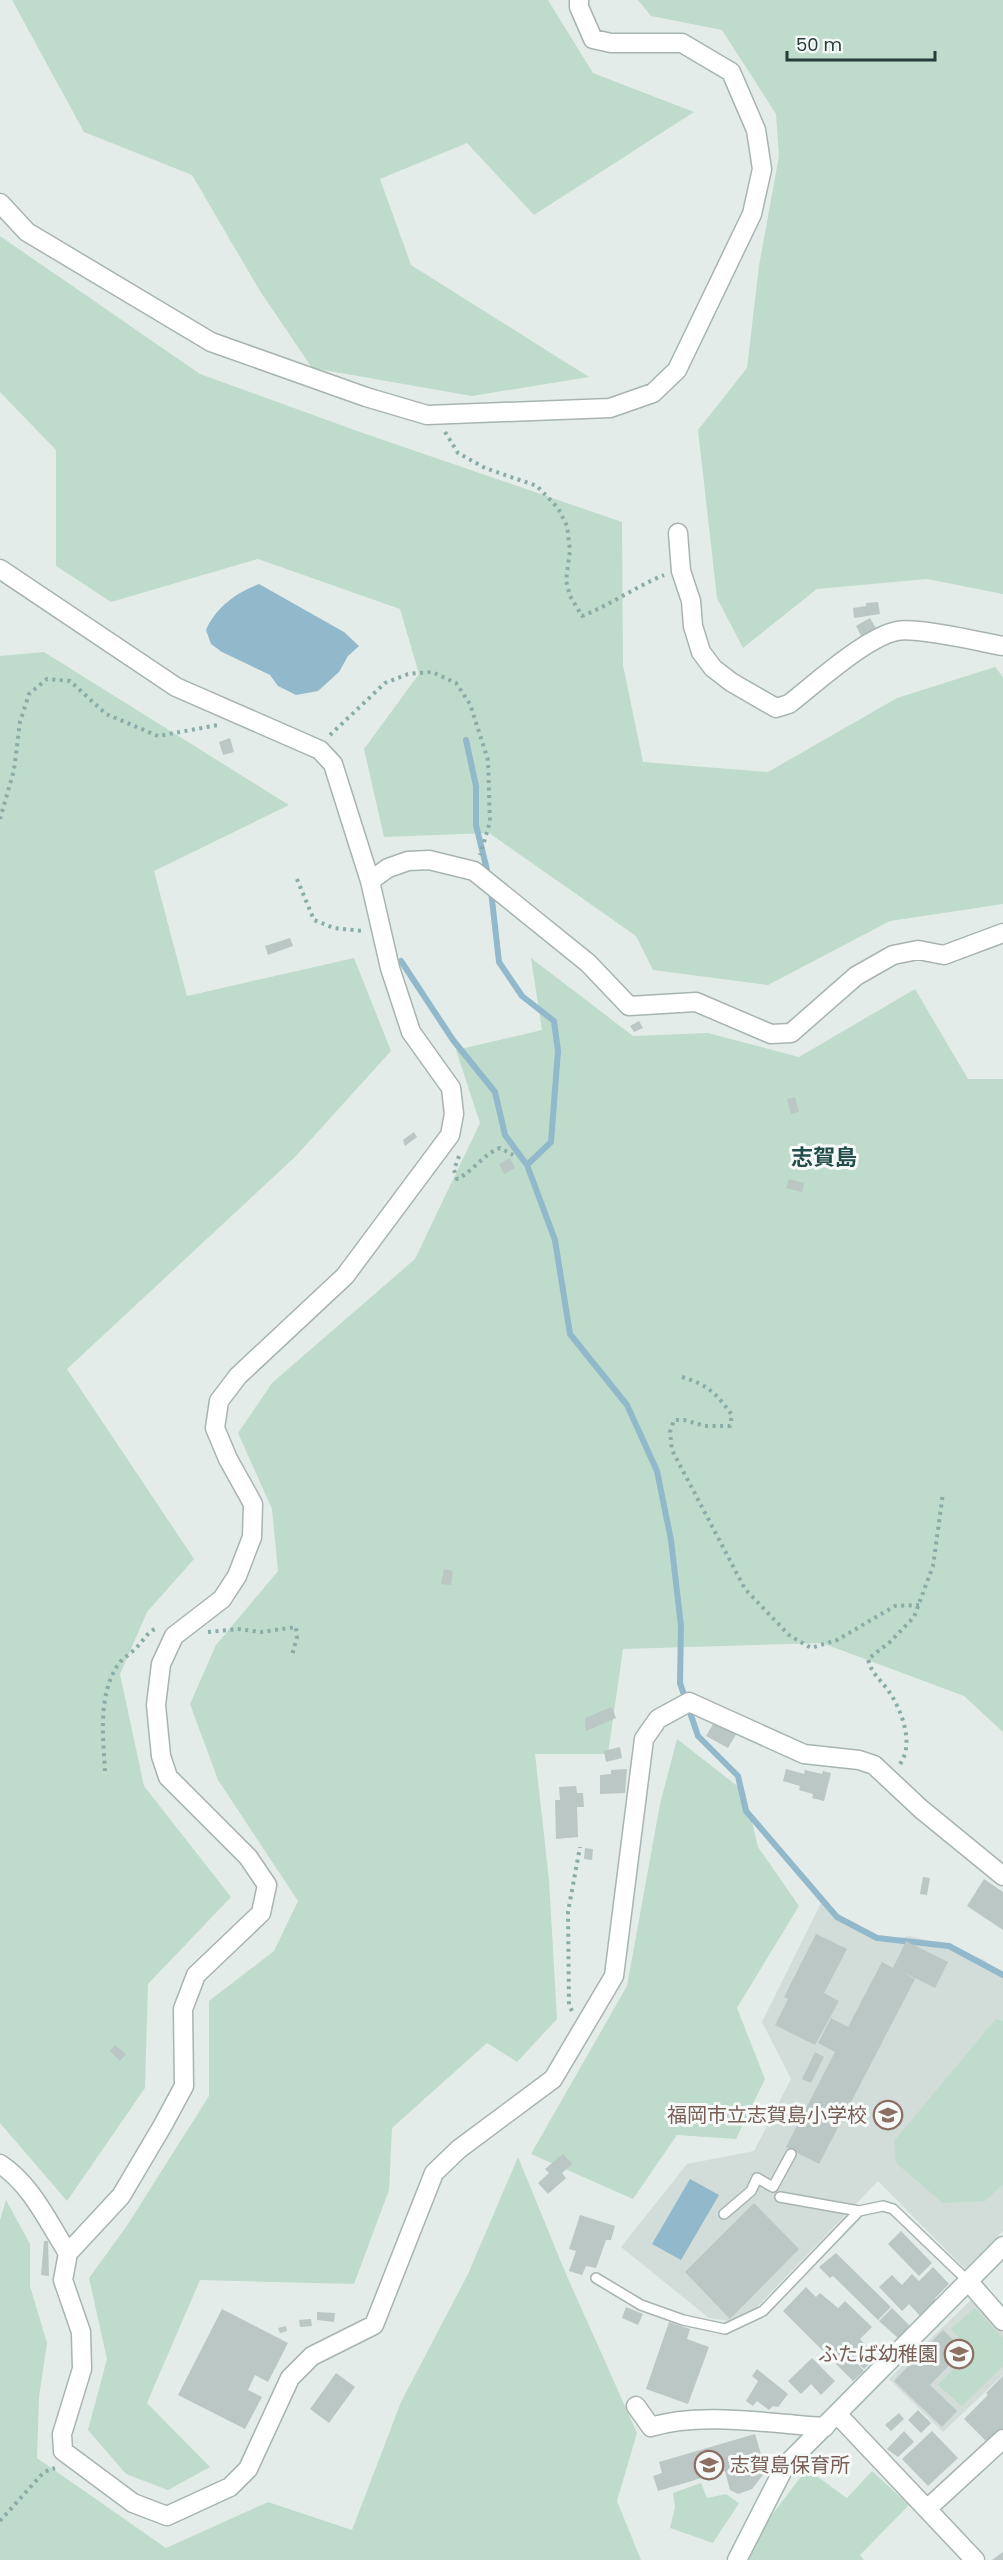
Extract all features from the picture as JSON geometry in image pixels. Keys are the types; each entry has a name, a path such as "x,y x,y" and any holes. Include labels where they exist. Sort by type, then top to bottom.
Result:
{"street":[{"path":"0,203 27,232 211,342 366,397 427,415 610,408 653,393 676,370 752,214 762,169 756,130 731,72 682,43 611,43 593,39 579,7 579,0"},
{"path":"678,532 681,568 691,601 693,626 701,652 713,668 731,682 776,708 789,704 856,652 897,631 917,632 1003,646"},
{"path":"0,569 176,687 320,750 333,764 370,881 390,968 411,1032 451,1088 454,1114 450,1135 345,1276 238,1376 219,1401 215,1428 228,1459 253,1504 252,1537 237,1576 222,1599 174,1636 161,1664 156,1705 161,1756 168,1778 248,1857 267,1885 261,1913 196,1976 183,2009 184,2086 121,2196 68,2253 63,2280 81,2332 82,2369 62,2434 63,2451 133,2503 167,2516 230,2487 248,2469 290,2378 312,2356 374,2325 434,2173 459,2149 553,2079 615,1976 644,1739 658,1719 689,1702 804,1754 859,1760 874,1765 921,1809 1003,1876"},
{"path":"370,881 388,868 408,861 429,860 474,871 588,963 629,1006 696,1002 771,1034 791,1033 856,976 893,955 918,950 944,955 1003,933"},
{"path":"0,2164 10,2170 31,2195 68,2253"},
{"path":"737,2560 785,2466 1003,2246"},
{"path":"969,2282 1003,2321"},
{"path":"636,2406 651,2427 671,2421 832,2421 927,2509 975,2560"},
{"path":"927,2509 1003,2439"}],"lane":[{"path":"724,2214 750,2191 757,2178 773,2187 790,2154"},
{"path":"780,2197 859,2211 883,2206 893,2209 969,2282"},
{"path":"596,2278 641,2305 683,2320 725,2328 763,2311 859,2211"}],"path":[{"path":"434,415 458,453 485,468 537,486 558,508 567,526 570,550 566,581 570,596 582,616 640,585 681,568"},
{"path":"311,746 336,732 350,715 386,683 408,674 432,672 456,683 470,704 488,760 490,822 474,871"},
{"path":"0,819 14,770 20,722 29,694 47,679 70,681 106,714 158,736 248,718"},
{"path":"297,879 314,920 334,928 382,933"},
{"path":"463,1146 454,1170 458,1179 467,1174 490,1151 500,1148 513,1155"},
{"path":"682,1377 703,1383 718,1396 732,1414 730,1426 705,1426 684,1420 674,1420 670,1432 672,1450 745,1589 789,1635 812,1648 837,1640 895,1606 919,1605"},
{"path":"889,1779 906,1756 906,1725 888,1690 870,1670 868,1659 890,1642 914,1617 933,1566 943,1493"},
{"path":"105,1771 104,1702 118,1664 154,1629 169,1627 197,1634 238,1629 261,1632 296,1627 297,1637 292,1655"},
{"path":"580,1847 568,1912 569,2006 584,2030"},
{"path":"0,2521 44,2472 76,2461"}],"shaded area":[{"name":"福岡市立志賀島小学校","path":"821,1903 880,1942 909,1936 944,1944 984,1960 1003,1978 1003,2231 965,2269 878,2181 755,2309 728,2321 709,2318 621,2247 687,2164 754,2151 791,2079 762,2022"},
{"name":"ふたば幼稚園","path":"972,2299 1003,2333 1003,2375 943,2432 889,2379"}],"green space":[{"path":"12,0 548,0 593,73 694,112 534,215 467,143 380,179 411,265 589,377 472,396 312,368 260,291 192,175 84,132"},
{"path":"638,0 1003,0 1003,594 927,579 817,589 743,648 717,598 698,430 747,368 759,266 779,156 776,114 722,30 651,16"},
{"path":"0,236 200,374 622,522 623,665 643,762 768,772 897,698 995,667 1003,677 1003,904 890,921 768,985 653,970 636,936 489,833 384,837 364,749 419,674 400,609 258,559 111,602 56,566 56,450 0,392"},
{"path":"44,652 289,805 154,871 187,996 354,958 391,1051 295,1157 67,1369 194,1559 147,1612 120,1674 144,1786 231,1897 148,1984 145,2088 67,2201 0,2123 0,656"},
{"path":"531,958 633,1036 708,1033 799,1057 915,989 968,1079 1003,1079 1003,1732 964,1696 822,1643 623,1649 608,1754 535,1754 549,1880 557,2019 517,2062 487,2043 392,2128 389,2190 354,2284 200,2280 147,2403 210,2467 168,2490 126,2474 88,2430 107,2359 89,2278 126,2227 209,2096 209,2001 274,1951 298,1901 218,1780 190,1704 216,1645 278,1571 272,1509 238,1433 272,1383 415,1259 480,1123 456,1050 542,1030"},
{"path":"677,1739 745,1792 758,1847 799,1906 737,2008 765,2079 736,2139 677,2135 633,2199 531,2154 627,1986 660,1804"},
{"path":"996,2019 1003,2021 1003,2184 985,2201 943,2203 896,2163 894,2141"},
{"path":"518,2157 566,2274 637,2433 617,2501 641,2560 0,2560 0,2220 6,2200 30,2244 30,2286 47,2343 39,2397 37,2458 166,2548 268,2502 352,2530 401,2402 468,2274"},
{"path":"975,2308 1003,2338 1003,2366 962,2406 938,2385 971,2351 951,2329"},
{"path":"807,2469 847,2498 872,2471 909,2505 860,2555 864,2560 749,2560 761,2529"},
{"path":"701,2483 707,2498 726,2494 739,2503 713,2543 670,2528 675,2507 673,2493"}],"water":[{"path":"259,584 344,632 359,646 348,656 339,672 318,691 296,695 278,686 270,675 222,652 211,644 206,630 215,615 235,596"},
{"path":"690,2179 719,2195 681,2260 652,2244"}],"building":[{"path":"878,602 880,614 854,618 853,608 866,606 866,603"},
{"path":"870,618 877,630 862,638 856,626"},
{"path":"230,738 234,752 223,755 219,742"},
{"path":"290,938 293,946 268,955 265,946"},
{"path":"639,1021 643,1028 634,1032 630,1026"},
{"path":"795,1097 799,1112 791,1114 787,1099"},
{"path":"414,1132 417,1137 405,1146 403,1140"},
{"path":"510,1158 515,1168 504,1174 499,1164"},
{"path":"789,1179 804,1183 802,1192 786,1188"},
{"path":"444,1569 453,1571 451,1585 441,1584"},
{"path":"612,1707 616,1718 586,1731 585,1718"},
{"path":"716,1719 738,1731 728,1748 706,1736"},
{"path":"620,1747 622,1758 606,1762 604,1751"},
{"path":"627,1769 625,1793 600,1794 600,1775 611,1774 611,1770"},
{"path":"786,1769 804,1774 805,1770 822,1774 823,1771 831,1773 824,1801 812,1798 813,1794 799,1790 800,1786 783,1781"},
{"path":"576,1786 577,1793 583,1793 584,1807 577,1807 578,1837 556,1839 555,1800 560,1800 559,1787"},
{"path":"585,1848 593,1849 592,1860 584,1859"},
{"path":"923,1877 930,1878 927,1895 920,1894"},
{"path":"984,1879 1003,1892 1003,1930 967,1906"},
{"path":"816,1934 847,1949 824,1993 839,2001 815,2045 775,2025 788,1999 784,1997"},
{"path":"906,1941 948,1962 935,1988 903,1972 915,1979 819,2164 786,2147 835,2052 818,2043 831,2018 848,2027 882,1962 893,1968"},
{"path":"115,2045 126,2054 120,2061 110,2051"},
{"path":"815,2052 824,2057 811,2083 802,2079"},
{"path":"563,2154 572,2164 562,2173 566,2178 548,2194 538,2183 549,2173 545,2169"},
{"path":"754,2203 799,2249 730,2319 685,2272"},
{"path":"580,2215 615,2226 611,2240 606,2240 596,2268 586,2266 582,2275 569,2271 576,2251 569,2249"},
{"path":"901,2231 932,2263 919,2276 888,2244"},
{"path":"44,2241 48,2241 49,2276 41,2275"},
{"path":"836,2253 891,2307 878,2320 833,2276 830,2278 819,2267"},
{"path":"933,2267 949,2284 935,2298 937,2301 921,2317 909,2304 902,2311 879,2287 892,2275 902,2285 912,2274 919,2281"},
{"path":"806,2287 816,2297 820,2293 838,2308 845,2301 872,2327 860,2339 877,2357 864,2369 851,2357 864,2371 853,2381 783,2311"},
{"path":"626,2307 643,2314 638,2325 622,2318"},
{"path":"892,2308 910,2326 898,2338 879,2321"},
{"path":"222,2309 288,2343 268,2382 255,2375 248,2390 262,2397 245,2429 178,2395"},
{"path":"317,2312 335,2313 334,2322 317,2320"},
{"path":"311,2319 312,2326 300,2327 299,2320"},
{"path":"669,2322 690,2329 687,2339 709,2347 688,2404 646,2389"},
{"path":"286,2326 287,2331 280,2333 278,2328"},
{"path":"943,2330 964,2350 930,2385 957,2411 942,2427 894,2381"},
{"path":"812,2358 835,2381 821,2395 811,2384 801,2394 788,2381"},
{"path":"757,2369 788,2394 778,2407 773,2406 769,2410 757,2401 753,2406 746,2401 758,2381 752,2376"},
{"path":"336,2373 355,2387 329,2423 310,2409"},
{"path":"1003,2376 1003,2428 988,2443 964,2419"},
{"path":"918,2410 931,2423 921,2433 908,2420"},
{"path":"899,2413 904,2419 891,2431 885,2425"},
{"path":"904,2431 914,2442 898,2457 887,2449"},
{"path":"932,2431 958,2458 928,2486 902,2459"},
{"path":"755,2434 766,2471 752,2489 738,2494 730,2490 725,2471 658,2491 653,2476 662,2473 659,2462"},
{"path":"1003,2552 1003,2560 992,2560"}],"waterway":[{"path":"466,740 476,786 476,825 489,878"},
{"path":"491,891 499,962 522,996 554,1021 558,1051 551,1142 527,1165"},
{"path":"401,961 453,1040 495,1092 505,1135 527,1165 555,1240 570,1334 627,1405 657,1471 671,1540 681,1626 680,1683 698,1736 738,1776 746,1811 837,1917 877,1938 949,1946 1003,1975"}],"place":[{"name":"福岡市立志賀島小学校","path":"888,2115"},
{"name":"ふたば幼稚園","path":"959,2354"},
{"name":"志賀島保育所","path":"709,2465"}],"district":[{"name":"志賀島","path":"824,1157"}]}
